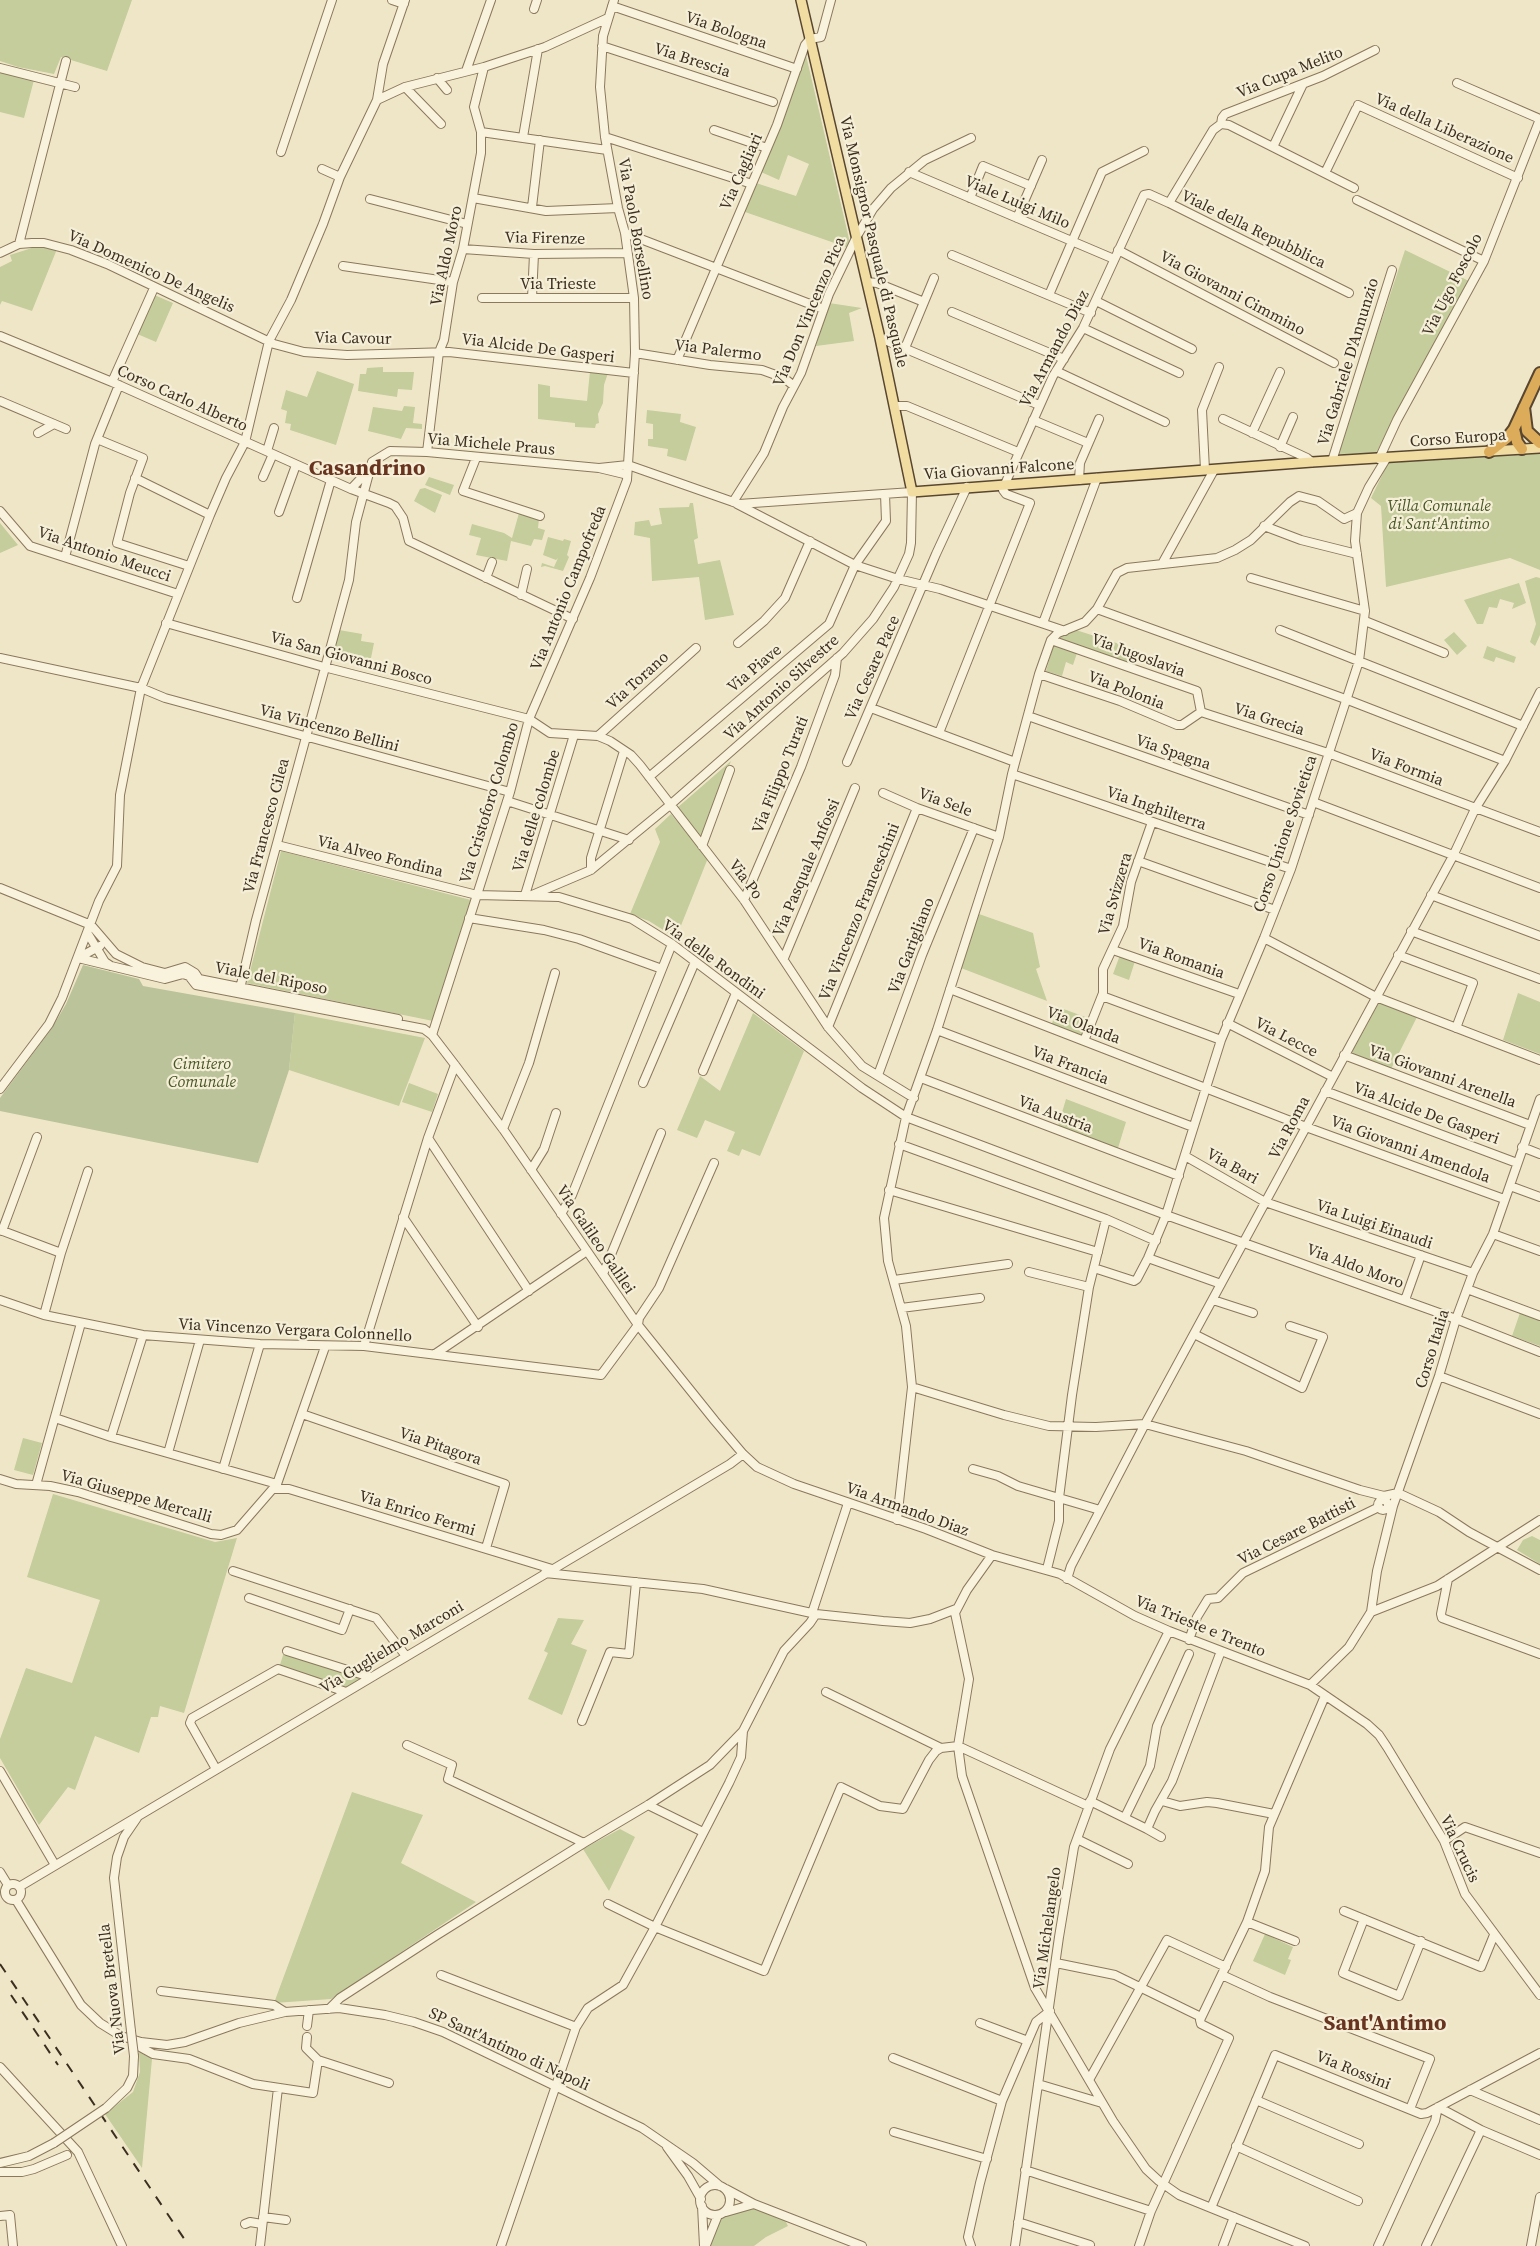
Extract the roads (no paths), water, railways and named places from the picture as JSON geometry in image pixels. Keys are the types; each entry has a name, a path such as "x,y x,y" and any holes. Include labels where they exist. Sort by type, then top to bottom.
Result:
{"highway":[{"path":"1489,452 1507,438 1514,429 1540,373"},
{"path":"1522,449 1527,431 1524,407"},
{"path":"1514,429 1517,442 1522,449"},
{"path":"1527,431 1540,443"}],"main road":[{"name":"Via Monsignor Pasquale di Pasquale","path":"801,0 880,338 912,492"},
{"name":"Corso Europa","path":"1382,459 1540,448"},
{"name":"Via Giovanni Falcone","path":"912,492 1312,462 1382,459"}],"street":[{"path":"281,152 332,0"},
{"path":"0,1089 49,1024 92,925 99,901 117,866 120,846 120,795 141,688 210,515 245,442 269,341 291,300 340,177 377,100 383,64 405,2 393,0"},
{"path":"466,71 491,0"},
{"path":"534,9 537,0"},
{"name":"Via Cagliari","path":"677,360 767,148 805,45 810,39 821,37 831,0"},
{"name":"Via Paolo Borsellino","path":"613,3 602,46 600,87 605,137 625,233 634,298 635,353 628,465"},
{"name":"Via Bologna","path":"613,3 797,69"},
{"path":"377,100 405,87 484,67 538,49 608,18"},
{"name":"Via Brescia","path":"602,46 773,102"},
{"path":"524,138 538,49"},
{"name":"Via Cupa Melito","path":"1169,203 1213,130 1221,124 1225,114 1303,84 1375,50"},
{"path":"0,252 19,244 66,61"},
{"name":"Via Aldo Moro","path":"427,452 439,352 444,340 453,282 463,249 481,153 481,132 474,107 484,67"},
{"path":"0,68 75,87"},
{"path":"437,78 447,90"},
{"path":"1457,83 1540,119"},
{"path":"1273,147 1303,84"},
{"path":"405,87 441,124"},
{"name":"Via della Liberazione","path":"1325,173 1357,107 1518,178"},
{"name":"Via Ugo Foscolo","path":"1382,459 1397,420 1484,261 1540,119"},
{"path":"1221,124 1229,125 1354,188"},
{"path":"714,130 767,148"},
{"path":"481,132 608,150"},
{"path":"605,137 752,184"},
{"name":"Via Don Vincenzo Pica","path":"733,502 764,453 801,373 823,309 856,237 877,203 925,160 971,138"},
{"path":"531,207 540,140"},
{"path":"1049,295 1102,172 1144,151"},
{"path":"1017,218 1042,160"},
{"path":"970,198 983,166 1031,186"},
{"path":"322,169 340,177"},
{"name":"Viale Luigi Milo","path":"909,172 1114,259"},
{"name":"Viale della Repubblica","path":"1145,194 1169,203 1349,293"},
{"name":"Via Armando Diaz","path":"1005,484 1039,405 1056,371 1091,313 1145,194"},
{"path":"473,198 546,211 618,208"},
{"path":"370,199 467,224"},
{"path":"1357,200 1484,261"},
{"path":"625,233 823,309"},
{"name":"Via Domenico De Angelis","path":"19,244 44,243 71,250 218,315 269,341"},
{"name":"Via Firenze","path":"463,249 534,254 627,253"},
{"name":"Via Giovanni Cimmino","path":"1118,250 1334,363"},
{"path":"532,298 534,254"},
{"path":"952,255 1091,313"},
{"path":"343,266 453,282"},
{"name":"Via Gabriele D'Annunzio","path":"1332,461 1392,270"},
{"path":"904,348 934,278"},
{"path":"867,282 877,283 924,302"},
{"path":"65,557 97,439 115,384 154,288"},
{"name":"Via Trieste","path":"482,298 634,298"},
{"path":"1096,301 1191,349"},
{"path":"952,312 1064,359"},
{"path":"1083,328 1179,373"},
{"name":"Corso Carlo Alberto","path":"0,336 395,506 403,518 409,541 486,579"},
{"path":"880,338 1039,405"},
{"name":"Via Cavour","path":"269,341 304,352 321,354 439,352"},
{"name":"Via Alcide De Gasperi","path":"439,352 634,373"},
{"name":"Via Palermo","path":"635,353 762,370 784,378 794,386"},
{"path":"1162,564 1210,470 1202,410 1220,367"},
{"path":"1056,371 1165,422"},
{"path":"1252,433 1280,372"},
{"path":"0,401 66,429"},
{"path":"895,406 903,405 923,412 1018,452"},
{"path":"1280,447 1293,417"},
{"path":"1223,418 1312,462"},
{"path":"1079,480 1080,463 1099,419"},
{"path":"1033,420 1088,443"},
{"path":"38,432 54,424"},
{"path":"263,477 274,428"},
{"path":"97,439 144,458 135,478 117,543 189,566"},
{"name":"Via Michele Praus","path":"369,470 372,462 390,451 427,452 599,468 627,476"},
{"path":"476,458 463,491 540,516"},
{"name":"Corso Unione Sovietica","path":"1094,1268 1134,1281 1148,1258 1166,1215 1227,1023 1291,869 1359,661 1365,611 1355,541 1357,513 1382,459"},
{"path":"279,512 296,465"},
{"name":"Via Michele Praus","path":"599,468 628,465"},
{"name":"Via Antonio Campofreda","path":"529,719 573,619 627,476 628,465"},
{"name":"Via Giovanni Falcone","path":"628,465 740,504 912,492"},
{"path":"351,489 369,470"},
{"name":"Via Francesco Cilea","path":"239,990 349,579 357,519 369,470"},
{"path":"135,478 210,515"},
{"path":"1043,623 1097,478"},
{"path":"297,598 331,480"},
{"path":"939,734 1030,503 1006,494 1003,490 1005,484"},
{"name":"Via Cesare Pace","path":"847,762 967,487"},
{"name":"Via Antonio Silvestre","path":"528,895 591,870 670,805 837,658 873,619 898,579 909,555 912,492"},
{"name":"Via Piave","path":"649,777 829,624 855,565 886,521 885,494"},
{"path":"897,1520 912,1388 906,1326 885,1243 884,1218 906,1117 937,1030 999,837 1015,762 1039,674 1051,640 1058,633 1085,622 1097,609 1118,573 1126,568 1217,558 1251,540 1299,496 1318,501 1344,519 1357,513"},
{"path":"733,502 855,565 990,605 1065,631"},
{"name":"Via Antonio Meucci","path":"0,511 30,546 178,594"},
{"path":"1264,526 1301,540 1357,554"},
{"path":"738,643 764,621 785,598 810,542"},
{"path":"492,562 486,579 573,619"},
{"path":"521,595 527,569"},
{"path":"1251,578 1365,611"},
{"path":"1097,609 1348,700 1505,761"},
{"path":"1365,621 1444,653"},
{"name":"Via San Giovanni Bosco","path":"166,623 324,667 529,719"},
{"path":"1280,630 1523,726"},
{"name":"Via Jugoslavia","path":"1051,640 1197,691 1201,712"},
{"name":"Via Torano","path":"598,736 696,648"},
{"name":"Via Vincenzo Bellini","path":"0,658 141,688 165,698 510,792"},
{"name":"Via Filippo Turati","path":"744,900 801,767 835,675 837,658"},
{"name":"Via Polonia","path":"1039,674 1120,701 1177,725 1182,725 1201,712"},
{"name":"Via Roma","path":"1067,1579 1071,1566 1145,1424 1453,856 1475,809 1505,761 1540,692"},
{"path":"871,708 1015,762"},
{"name":"Via Grecia","path":"1201,712 1328,753"},
{"name":"Via Spagna","path":"1028,717 1309,815"},
{"name":"Via Po","path":"529,719 550,733 598,736 624,751 640,765 744,900 828,1027 862,1066 914,1098"},
{"name":"Via Cristoforo Colombo","path":"432,1035 510,792 529,719"},
{"name":"Via delle colombe","path":"528,895 574,735"},
{"path":"591,870 591,858 624,751"},
{"name":"Via Formia","path":"1328,753 1475,809"},
{"path":"702,846 730,770"},
{"name":"Via Inghilterra","path":"1012,774 1291,869"},
{"name":"Via Pasquale Anfossi","path":"784,958 855,788"},
{"name":"Via Sele","path":"883,793 917,808 999,837"},
{"path":"507,801 629,840"},
{"path":"1313,802 1540,888"},
{"name":"Via Vincenzo Franceschini","path":"828,1027 917,808"},
{"path":"1475,809 1540,832"},
{"name":"Via Svizzera","path":"1084,1041 1102,996 1104,969 1123,926 1131,882 1152,822"},
{"name":"Via Garigliano","path":"878,1075 922,955 974,828"},
{"name":"Via Alveo Fondina","path":"277,845 477,895"},
{"path":"1138,861 1275,910"},
{"path":"0,888 92,925"},
{"name":"Via delle Rondini","path":"477,895 559,897 632,919 672,944 862,1088 906,1117 1166,1215"},
{"path":"1431,896 1540,936"},
{"path":"470,918 544,930 579,939 662,969"},
{"name":"Viale del Riposo","path":"92,925 112,950 130,963 142,967 165,973 185,967 195,973 199,979 239,990 424,1029 432,1035"},
{"path":"1412,931 1540,979"},
{"path":"88,934 105,962 114,968"},
{"path":"1264,938 1376,997 1540,1060"},
{"path":"99,952 104,941"},
{"path":"561,1214 572,1196 672,944"},
{"path":"78,958 104,949 112,950"},
{"name":"Via Romania","path":"1113,950 1239,994"},
{"path":"1398,955 1473,983 1456,1028"},
{"name":"Viale del Riposo","path":"78,958 165,979 183,974 189,976 196,985 239,990 435,1025"},
{"path":"643,1083 695,962"},
{"path":"503,1129 529,1063 555,973"},
{"name":"Via Olanda","path":"950,989 1306,1127"},
{"path":"703,1071 736,993"},
{"path":"1102,996 1221,1040"},
{"name":"Via Lecce","path":"1227,1023 1333,1077"},
{"name":"Via Francia","path":"937,1030 1193,1128"},
{"name":"Via Galileo Galilei","path":"432,1035 503,1129 638,1325 743,1454"},
{"name":"Via Giovanni Arenella","path":"1344,1055 1530,1125"},
{"path":"364,1346 428,1137 455,1065"},
{"name":"Via Austria","path":"921,1078 1179,1176"},
{"name":"Via Alcide De Gasperi","path":"1325,1091 1517,1163"},
{"name":"Corso Italia","path":"1371,1612 1385,1505 1398,1493 1467,1288 1493,1234 1530,1125 1538,1113 1540,1099"},
{"path":"531,1170 544,1149 556,1113"},
{"name":"Via Giovanni Amendola","path":"1306,1127 1504,1199"},
{"path":"603,1274 661,1133"},
{"path":"37,1137 1,1230 61,1253"},
{"path":"428,1137 529,1291"},
{"path":"900,1144 1106,1219 1156,1241"},
{"path":"1522,1147 1540,1154"},
{"name":"Via Bari","path":"1185,1156 1265,1202"},
{"path":"638,1325 639,1318 659,1288 672,1262 714,1163"},
{"path":"44,1315 61,1253 88,1171"},
{"path":"1510,1186 1540,1197"},
{"path":"889,1190 1098,1252"},
{"name":"Via Luigi Einaudi","path":"1265,1202 1473,1273"},
{"name":"Via Aldo Moro","path":"1166,1215 1244,1241 1540,1352"},
{"path":"403,1217 478,1327"},
{"path":"1047,1569 1059,1521 1059,1498 1071,1395 1089,1287 1106,1219"},
{"path":"1493,1234 1540,1251"},
{"path":"435,1354 587,1251"},
{"path":"1405,1300 1421,1256"},
{"path":"1148,1258 1221,1284"},
{"path":"894,1280 1008,1264"},
{"path":"1029,1272 1089,1287"},
{"path":"1467,1288 1540,1316"},
{"path":"901,1308 980,1298"},
{"name":"Via Vincenzo Vergara Colonnello","path":"0,1300 44,1315 142,1335 260,1344 364,1346 601,1375 638,1325"},
{"path":"1213,1300 1253,1313"},
{"path":"36,1485 81,1323"},
{"path":"1194,1334 1302,1388 1323,1337 1290,1326"},
{"path":"111,1437 142,1335"},
{"path":"168,1453 200,1340"},
{"path":"223,1469 260,1344"},
{"name":"Via Giuseppe Mercalli","path":"0,1479 16,1484 78,1492 184,1527 221,1535 237,1530 276,1486 325,1347"},
{"path":"1439,1376 1540,1414"},
{"path":"912,1388 1049,1426 1145,1424 1238,1448 1374,1494 1384,1496 1398,1493 1439,1512 1469,1532 1540,1570"},
{"name":"Via Pitagora","path":"302,1414 505,1484 486,1548"},
{"name":"Via Enrico Fermi","path":"58,1419 111,1437 486,1548 548,1571 703,1589 814,1613 910,1623 930,1619 956,1609"},
{"name":"Via Armando Diaz","path":"743,1454 756,1467 775,1475 992,1555 1047,1569 1067,1579"},
{"name":"Via Guglielmo Marconi","path":"19,1887 730,1464 743,1454"},
{"path":"973,1469 998,1476 1018,1486 1100,1510"},
{"path":"1374,1494 1385,1505"},
{"path":"329,2009 340,1998 436,1935 710,1765 743,1731 784,1651 810,1623 848,1503"},
{"name":"Via Cesare Battisti","path":"1189,1640 1197,1617 1208,1599 1218,1598 1243,1573 1385,1505"},
{"path":"1310,1685 1350,1647 1371,1612 1437,1586 1540,1520"},
{"path":"992,1555 955,1613 957,1632 969,1679 958,1746 962,1776 991,1866 1035,1988 1102,2103 1146,2169 1179,2194 1294,2244 1305,2246"},
{"path":"233,1571 376,1618 406,1656"},
{"name":"Via Trieste e Trento","path":"1067,1579 1135,1616 1189,1640 1310,1685 1325,1696"},
{"path":"1448,1580 1442,1618 1540,1654"},
{"path":"582,1721 610,1652 629,1654 636,1582"},
{"path":"249,1598 342,1630 350,1609"},
{"name":"Via Michelangelo","path":"1015,2246 1056,1963 1077,1839 1110,1749 1169,1631"},
{"path":"287,1651 370,1677"},
{"path":"1147,1829 1172,1781 1221,1651"},
{"path":"1125,1817 1150,1766 1157,1726 1189,1654"},
{"path":"216,1769 190,1723 192,1718 278,1669 346,1692"},
{"path":"825,1692 941,1748 958,1746 1089,1804 1125,1817 1161,1837"},
{"path":"1139,2246 1151,2211 1228,2038 1201,2024 1201,2016 1247,1922 1265,1871 1267,1839 1274,1814 1325,1696"},
{"name":"Via Crucis","path":"1325,1696 1367,1724 1378,1735 1444,1841 1465,1894 1540,1995"},
{"path":"501,2246 576,2027 588,2008 623,1985 656,1927 741,1757 743,1731"},
{"path":"407,1745 452,1765 448,1779 584,1843"},
{"path":"608,1904 656,1927 764,1971 841,1787 879,1806 903,1809 929,1760 941,1748"},
{"path":"0,1771 55,1865"},
{"path":"1162,1801 1180,1806 1207,1802 1217,1803 1274,1814"},
{"path":"648,1805 703,1832"},
{"name":"Via Nuova Bretella","path":"0,2163 29,2156 54,2143 106,2108 127,2088 133,2076 135,2056 114,1878 117,1857 124,1837 140,1814"},
{"path":"1444,1841 1464,1827 1540,1853"},
{"path":"1077,1839 1128,1864"},
{"path":"0,1872 8,1885"},
{"path":"15,1884 19,1887 21,1894 16,1900 10,1900 5,1895 4,1891 8,1885 15,1884"},
{"name":"SP Sant'Antimo di Napoli","path":"16,1900 81,2004 100,2023 121,2036 141,2042 167,2045 185,2042 238,2023 285,2012 339,2008 385,2014 414,2022 443,2032 642,2128 723,2188 754,2204 862,2246"},
{"path":"1344,1911 1481,1966 1494,1935"},
{"path":"1364,1918 1343,1973 1399,1996 1420,1941"},
{"path":"1247,1922 1295,1941"},
{"path":"1089,2080 1167,1940 1270,1997 1430,2059 1410,2109"},
{"path":"1056,1963 1115,1975 1201,2016"},
{"path":"441,1976 576,2027"},
{"path":"160,1990 274,2005 285,2012"},
{"path":"306,2026 309,2010"},
{"path":"968,2243 1002,2101 1036,2022 1050,2011"},
{"path":"980,2023 1028,2041"},
{"path":"121,2036 153,2054 189,2059 253,2084 313,2093 318,2060"},
{"path":"307,2037 306,2048 318,2060 389,2083"},
{"path":"1378,2246 1435,2121 1438,2107 1540,2053"},
{"name":"Via Rossini","path":"1256,2100 1275,2055 1421,2114 1438,2107"},
{"path":"893,2058 1002,2101"},
{"path":"0,2067 78,2152 122,2246"},
{"path":"1038,2084 1102,2103"},
{"path":"260,2246 278,2088"},
{"path":"1470,2090 1540,2120"},
{"path":"1211,2208 1256,2100 1359,2144"},
{"path":"1438,2107 1481,2130 1540,2154"},
{"path":"1426,2246 1481,2130"},
{"path":"894,2132 987,2159"},
{"name":"SP Sant'Antimo di Napoli","path":"662,2141 688,2176 701,2203"},
{"path":"1236,2146 1358,2201"},
{"path":"0,2172 22,2172 34,2169 67,2155"},
{"path":"1025,2170 1151,2211"},
{"path":"707,2188 723,2188 729,2193 730,2204 722,2213 705,2246 701,2203 707,2188"},
{"path":"1531,2246 1540,2197"},
{"path":"701,2203 707,2212 722,2213 754,2204"},
{"path":"0,2216 10,2216 13,2246"},
{"path":"1223,2246 1234,2217"},
{"path":"244,2224 263,2220 286,2220"},
{"path":"1018,2222 1090,2246"}],"railway":[{"path":"0,1964 189,2246"},
{"path":"11,1995 58,2065"}],"district":[{"name":"Casandrino","path":"367,469"},
{"name":"Sant'Antimo","path":"1385,2024"}],"park label":[{"name":"Villa Comunale di Sant'Antimo","path":"1439,516"},
{"name":"Cimitero Comunale","path":"202,1074"}]}
